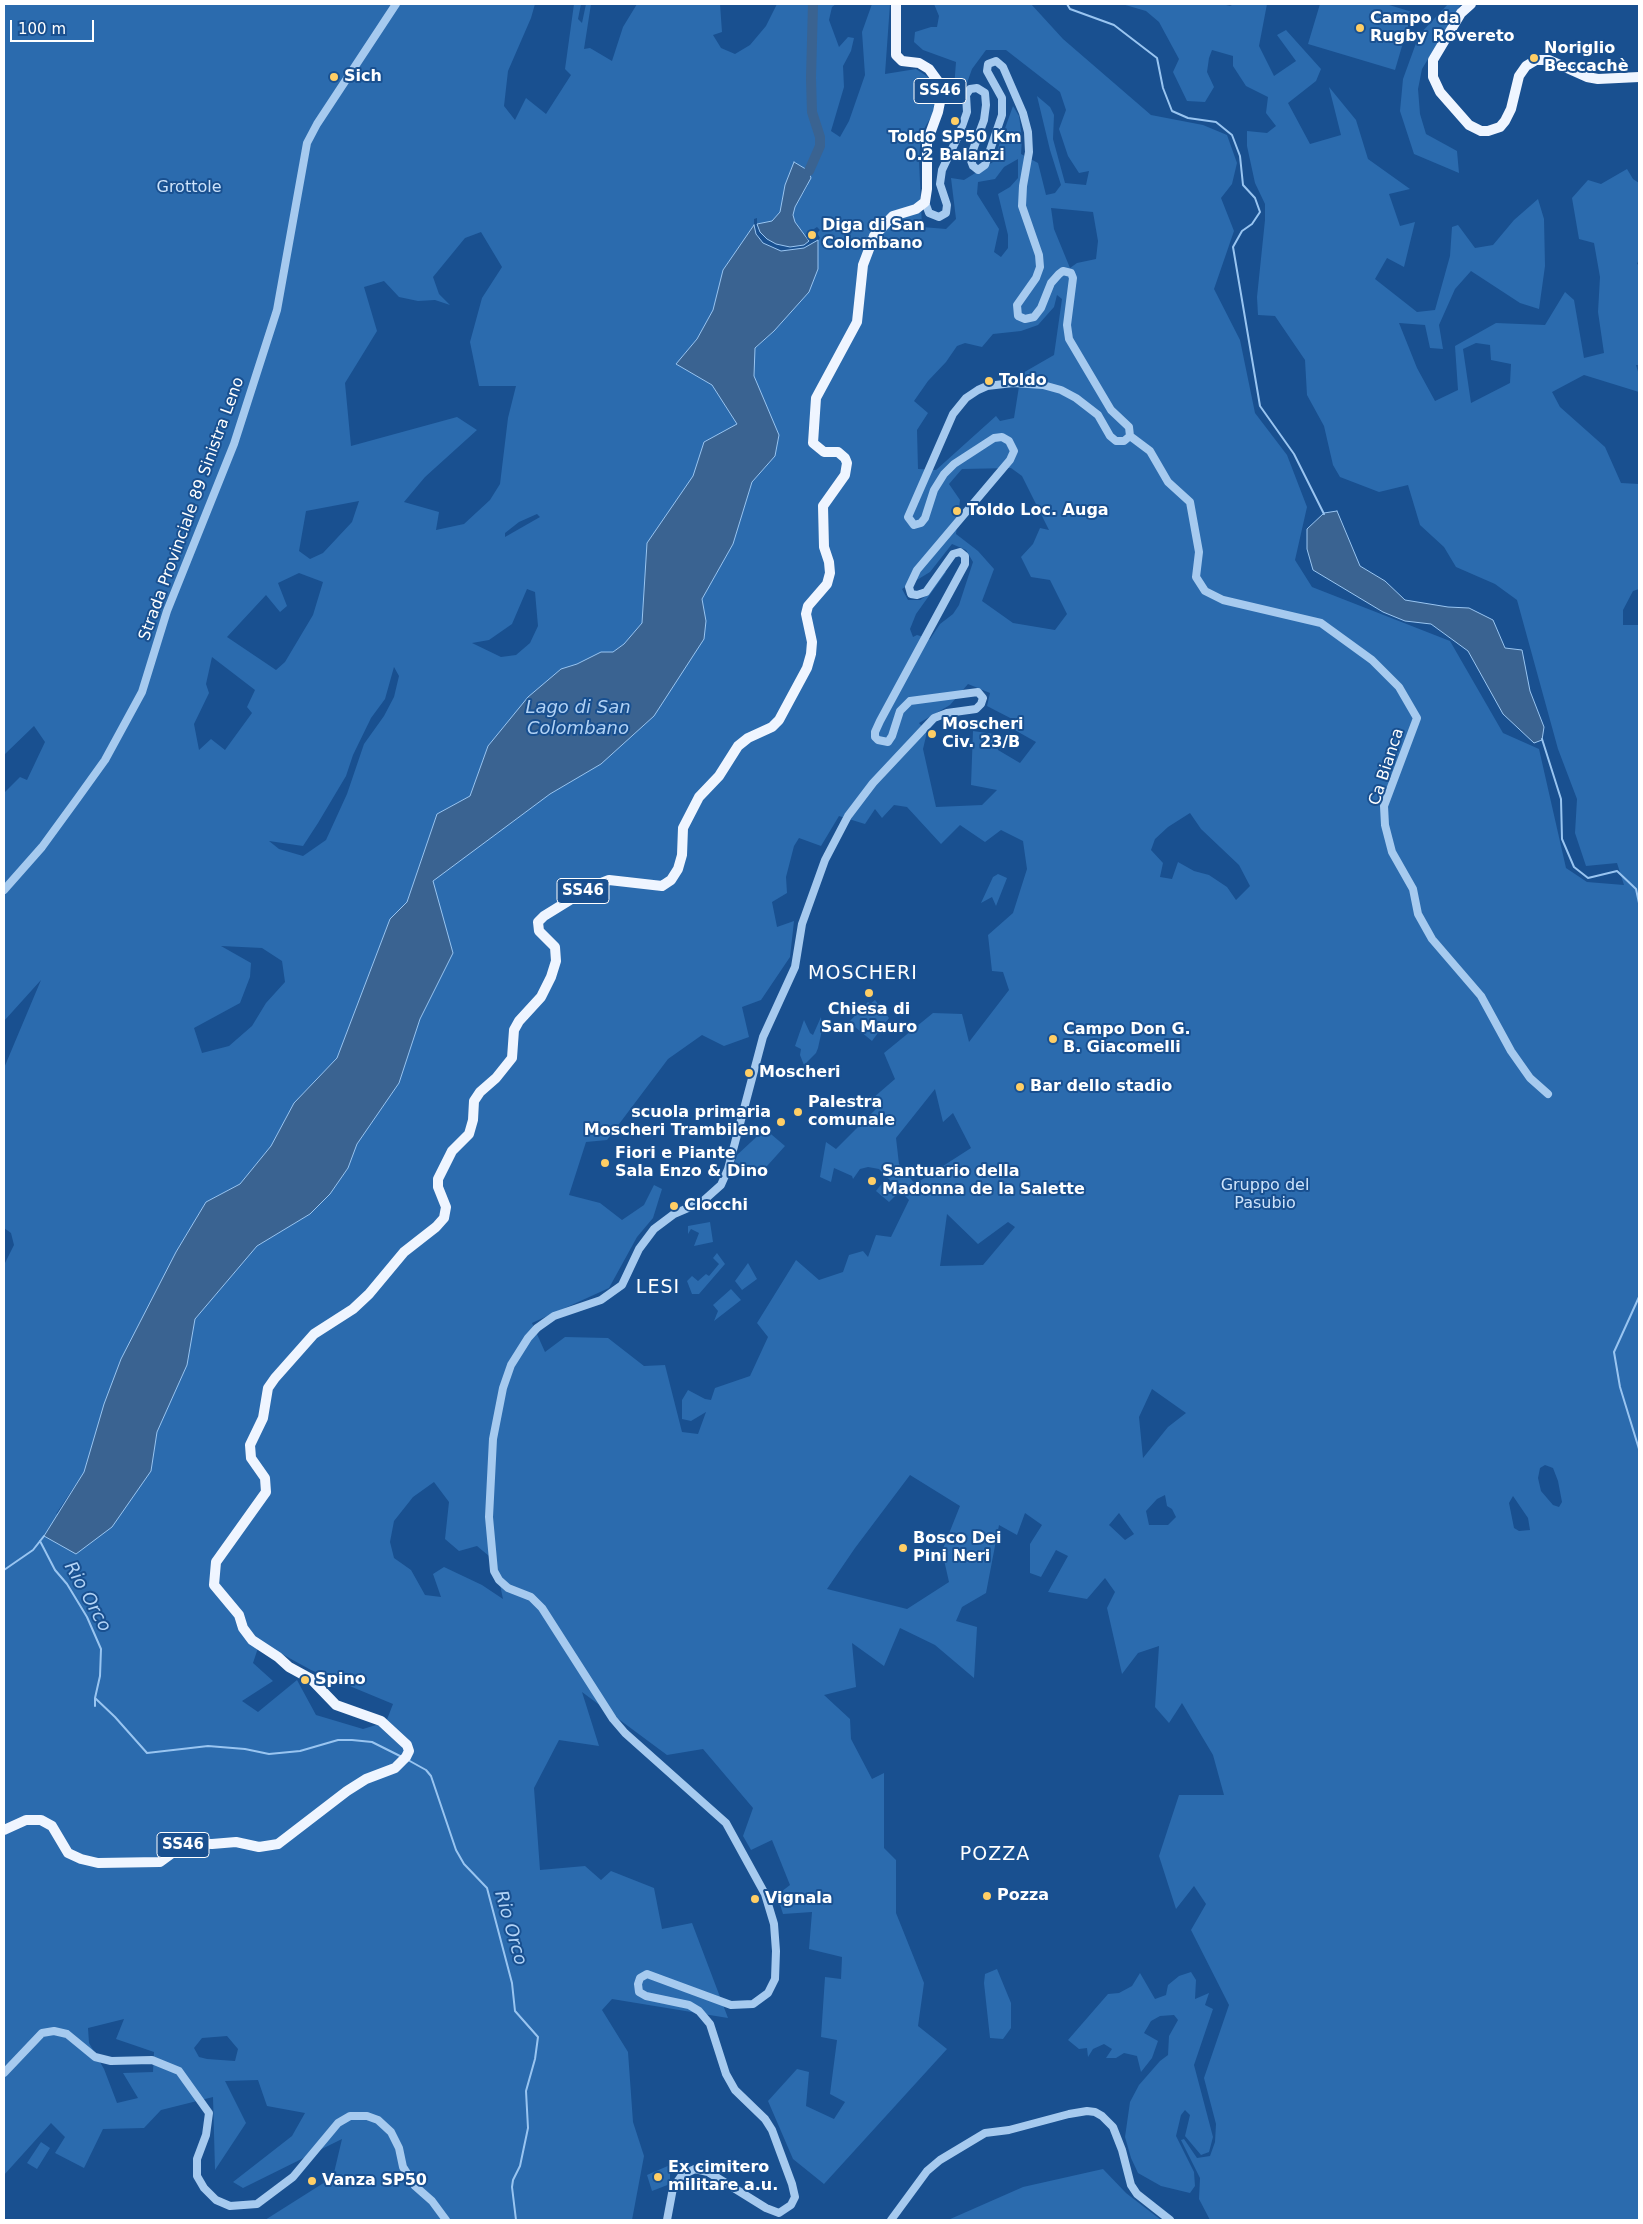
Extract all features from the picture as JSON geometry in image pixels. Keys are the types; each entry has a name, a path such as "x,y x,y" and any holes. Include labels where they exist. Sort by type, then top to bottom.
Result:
{"main road":[{"name":"SS46","path":"4,1830 26,1820 41,1820 52,1826 68,1853 81,1859 98,1863 160,1862 186,1843 212,1844 236,1842 260,1847 278,1844 347,1791 366,1779 395,1768 403,1762 409,1751 403,1739 381,1721 336,1705 311,1680 289,1667 278,1657 252,1640 243,1628 239,1615 214,1584 216,1562 266,1492 265,1478 250,1458 250,1445 263,1418 268,1388 283,1366 314,1334 353,1309 370,1294 404,1252 436,1227 444,1218 446,1207 438,1187 438,1179 452,1151 469,1134 473,1120 474,1101 512,1058 514,1030 519,1021 541,997 551,977 556,961 555,947 539,931 538,926 541,918 591,887 609,880 662,886 671,880 678,869 682,855 683,828 699,796 720,776 738,746 748,738 772,727 779,720 793,695 811,654 812,642 806,614 808,606 827,584 830,573 824,547 823,506 845,475 847,463 845,458 838,452 824,452 813,443 816,398 857,322 862,266 874,236 893,216 916,210 924,202 927,189 927,142 938,112 941,97 937,80 929,69 919,63 902,61 896,55 896,4"},
{"path":"1471,4 1461,13 1433,60 1433,78 1440,92 1469,125 1482,131 1500,127 1505,121 1511,109 1519,76 1526,66 1536,60 1549,60 1587,77 1598,79 1639,77"}],"street":[{"name":"Strada Provinciale 89 Sinistra Leno","path":"4,890 42,847 105,760 142,692 167,611 234,444 278,310 307,143 317,124 396,4"},
{"path":"667,2220 673,2188 682,2174 695,2169 708,2172 766,2208 779,2213 791,2205 795,2197 772,2130 765,2118 735,2090 726,2074 710,2024 699,2011 689,2005 646,1996 639,1992 638,1984 640,1978 647,1974 731,2005 753,2004 768,1994 775,1979 776,1951 774,1924 765,1894 726,1823 625,1733 613,1719 542,1608 531,1597 508,1588 499,1580 494,1571 489,1517 493,1439 511,1365 537,1328 554,1316 595,1303 622,1285 639,1249 654,1229 674,1214 702,1202 721,1185 728,1169 763,1037 795,967 802,924 825,860 846,819 873,783 934,718 947,713 976,709 981,704 983,698 978,692 910,701 900,711 892,736 888,742 883,742 875,737 880,721 965,564 965,556 960,552 953,554 926,592 917,595 910,594 909,587 917,570 1010,460 1014,451 1009,441 1002,437 994,438 954,464 944,474 934,490 925,518 921,523 914,525 908,517 953,414 966,398 987,386 1013,383 1043,385 1061,390 1076,398 1098,415 1110,436 1116,441 1124,441 1130,436 1129,427 1111,410 1069,339 1067,325 1073,278 1071,273 1063,271 1051,283 1041,308 1034,317 1025,319 1018,316 1017,305 1036,278 1040,267 1039,255 1022,206 1023,186 1029,152 1028,132 1023,112 1003,67 996,61 988,64 987,71 1002,98 1002,115 985,165 978,170 973,166 970,158 984,120 985,94 977,88 970,89 966,95 967,112 942,170 940,184 947,205 946,213 939,217 929,213 924,202"},
{"name":"Ca Bianca","path":"1130,436 1150,451 1168,482 1190,502 1200,552 1196,577 1205,591 1223,600 1322,623 1372,660 1399,687 1417,718 1384,806 1385,826 1392,852 1413,889 1418,914 1432,939 1481,996 1511,1051 1530,1078 1548,1094"},
{"path":"4,2072 42,2033 54,2032 67,2034 95,2057 112,2061 152,2060 179,2071 210,2113 206,2135 198,2159 197,2176 204,2188 216,2200 230,2206 257,2204 293,2177 338,2123 350,2116 367,2116 378,2120 391,2132 399,2148 403,2167 414,2186 432,2201 446,2220"},
{"path":"891,2220 927,2171 940,2160 985,2133 1009,2130 1080,2111 1088,2111 1102,2116 1113,2127 1122,2150 1131,2184 1137,2194 1170,2220"}],"green space":[{"name":"Gruppo del Pasubio","path":"4,4 535,4 531,18 508,71 504,106 515,120 526,98 546,114 571,75 565,69 574,4 581,4 578,19 582,23 586,4 591,4 584,49 590,48 612,61 623,27 637,4 720,4 722,32 713,35 721,48 735,54 750,45 766,26 777,4 836,4 832,7 829,20 839,47 848,37 854,38 851,51 843,66 844,87 831,131 840,137 849,121 865,75 862,32 872,4 890,4 885,74 916,69 928,77 935,92 935,110 921,134 919,160 922,227 946,229 956,219 951,178 964,180 993,162 1013,106 1019,116 1022,138 1021,154 1038,163 1046,195 1055,193 1061,185 1050,150 1037,96 1050,107 1054,115 1053,139 1065,183 1086,185 1089,171 1079,173 1068,156 1059,129 1066,110 1060,92 1006,50 986,50 972,69 967,83 954,88 956,62 923,50 914,42 915,32 937,27 939,16 934,4 1031,4 1063,39 1151,115 1203,125 1227,135 1237,163 1232,184 1221,198 1234,231 1214,289 1240,340 1255,413 1287,455 1307,507 1295,560 1312,587 1450,641 1503,733 1539,749 1566,868 1587,882 1624,885 1617,863 1586,866 1575,833 1577,799 1558,749 1517,600 1495,584 1456,567 1444,547 1420,525 1408,485 1379,492 1340,477 1333,465 1324,426 1307,395 1305,360 1275,316 1258,315 1257,297 1265,204 1255,183 1247,146 1247,131 1267,133 1276,126 1266,113 1268,97 1246,86 1233,66 1233,56 1212,50 1207,72 1214,87 1205,102 1187,101 1173,72 1179,59 1159,22 1146,11 1122,4 1222,4 1230,6 1234,4 1267,4 1259,46 1274,76 1296,61 1277,35 1286,30 1321,69 1316,81 1288,103 1310,144 1341,135 1329,87 1356,120 1368,159 1410,189 1389,194 1400,226 1415,222 1404,267 1387,258 1375,279 1417,312 1435,310 1450,256 1452,227 1458,225 1475,248 1493,245 1514,220 1538,199 1544,219 1545,266 1539,309 1520,303 1471,271 1455,289 1439,325 1443,349 1430,348 1425,325 1399,323 1417,368 1435,401 1458,390 1455,346 1496,323 1545,325 1565,292 1574,300 1584,358 1604,353 1598,312 1600,277 1594,243 1579,239 1572,198 1588,180 1601,184 1627,169 1633,179 1639,183 1639,259 1637,264 1639,265 1639,365 1636,365 1639,375 1639,392 1584,375 1552,392 1560,407 1605,447 1621,483 1639,484 1639,589 1633,591 1623,610 1623,625 1639,625 1639,2220 1210,2220 1199,2199 1200,2178 1181,2140 1184,2139 1197,2158 1210,2156 1215,2142 1216,2124 1204,2078 1229,2005 1191,1930 1206,1904 1194,1886 1176,1909 1159,1856 1179,1795 1224,1795 1213,1755 1182,1703 1169,1723 1155,1707 1159,1646 1138,1653 1122,1674 1107,1608 1115,1592 1105,1578 1087,1599 1048,1592 1068,1556 1056,1550 1041,1577 1030,1573 1030,1544 1042,1525 1025,1513 1017,1535 999,1525 986,1593 962,1607 956,1621 977,1627 974,1678 935,1645 900,1628 884,1666 852,1643 856,1687 824,1695 850,1719 851,1739 872,1779 884,1773 884,1848 896,1860 896,1913 924,1983 918,2026 947,2049 824,2184 793,2159 768,2101 797,2069 809,2072 806,2106 834,2119 845,2102 830,2094 837,2040 821,2037 825,1977 841,1979 842,1957 809,1949 812,1912 783,1914 777,1895 790,1885 772,1840 751,1850 743,1836 753,1808 703,1749 667,1755 582,1692 599,1746 559,1740 534,1788 540,1870 585,1866 601,1880 611,1871 654,1888 662,1929 692,1923 728,2018 612,1999 602,2010 628,2052 633,2122 644,2156 632,2220 265,2220 333,2177 342,2139 243,2188 233,2182 292,2136 305,2113 267,2106 258,2080 225,2081 246,2123 215,2170 213,2097 161,2110 144,2128 103,2129 84,2168 55,2153 65,2137 51,2123 4,2175 4,1265 14,1245 11,1233 4,1228 4,1068 41,980 4,1021 4,793 20,777 27,780 45,742 34,726 5,754","holes":["1018,159 1018,178 1010,187 998,194 1008,235 1008,248 1001,257 994,252 999,229 977,194 978,182 995,179 1004,167","795,162 801,167 808,185 795,207 793,215 795,222 805,235 817,227 820,230 817,233 820,238 818,240 818,269 809,292 774,331 755,348 754,376 779,436 775,456 752,482 733,544 702,599 706,621 601,764 550,794 432,881 453,953 420,1019 399,1083 357,1144 348,1168 330,1194 310,1214 257,1246 195,1319 187,1365 157,1432 151,1471 56,1514 84,1472 176,1252 206,1202 240,1184 271,1146 294,1103 337,1058 390,919 407,902 437,814 470,796 488,746 561,669 577,664 601,652 613,652 624,644 642,623 647,543 694,476 704,442 737,424 712,385 676,364 697,339 713,310 723,270 754,225 754,219 757,218 757,224 772,221 780,212 785,185","1051,208 1093,212 1098,241 1096,259 1077,263 1070,268 1054,229","481,232 502,267 482,298 470,342 479,386 516,386 508,418 500,484 490,500 464,524 436,530 439,512 404,502 425,477 477,430 457,417 351,446 345,383 377,331 364,287 384,281 399,297 418,301 435,300 450,305 439,294 433,277 465,238","1057,295 1062,299 1054,355 1021,374 1014,418 1000,421 996,416 936,470 918,469 917,430 928,413 914,401 957,346 965,343 982,347 993,334 1021,331 1038,325 1054,307","1476,343 1490,345 1491,360 1511,364 1510,383 1471,403 1463,349","1011,468 1022,476 1049,530 1040,528 1033,544 1021,557 1031,577 1050,580 1067,614 1055,630 1013,623 982,601 994,569 978,551 956,534 960,500 949,484 962,469","359,501 352,522 323,553 310,559 299,551 306,511","537,514 540,517 505,537 505,533 519,522","952,544 966,550 973,562 959,605 953,614 940,624 930,639 917,635 913,637 910,629 916,614 946,572 944,571 926,596 920,600 908,600 902,589 930,572","299,573 323,582 313,615 285,662 276,670 227,637 266,595 280,612 287,606 278,583","527,589 535,592 538,626 530,643 516,655 501,657 472,643 489,640 512,624","212,657 255,690 247,707 252,713 225,750 211,739 199,750 194,724 209,693 206,684","394,667 399,676 394,697 384,716 364,744 347,794 326,840 303,856 279,849 269,841 303,846 346,776 353,755 371,718 385,699","968,684 990,693 987,706 1016,721 1013,729 1036,742 1020,763 998,750 994,734 973,731 971,785 997,790 982,805 936,807 923,749 927,732 919,723 950,705","894,805 907,807 941,844 960,825 985,842 1001,830 1023,841 1027,869 1013,913 988,935 992,971 1003,972 1009,990 969,1042 962,1014 933,1013 884,1053 895,1079 873,1098 880,1105 836,1149 826,1142 820,1177 831,1182 834,1168 852,1176 853,1179 860,1169 868,1167 879,1169 909,1200 891,1237 876,1235 868,1257 863,1251 849,1255 843,1272 819,1280 796,1260 757,1323 768,1337 750,1376 715,1388 711,1400 688,1390 682,1400 682,1419 691,1421 706,1412 698,1434 682,1432 665,1365 644,1366 608,1338 565,1337 545,1352 532,1323 609,1288 637,1237 653,1218 662,1189 654,1185 644,1205 622,1220 600,1203 569,1195 586,1142 607,1140 668,1059 702,1035 724,1046 749,1037 742,1007 761,1000 790,957 794,921 777,927 772,902 787,893 786,877 794,846 799,838 821,846 839,816 865,824 875,809 882,818","1190,813 1201,829 1239,865 1250,886 1236,900 1227,887 1209,875 1194,871 1178,862 1172,879 1160,877 1163,863 1151,850 1155,839 1168,827","221,946 262,948 282,961 285,982 266,1003 252,1026 229,1046 202,1053 194,1028 240,1003 250,977 251,963","935,1089 943,1122 953,1113 971,1148 915,1184 899,1164 896,1138","947,1214 978,1244 1008,1222 1015,1227 983,1265 940,1266","1152,1389 1186,1413 1168,1427 1143,1458 1139,1417","1545,1465 1553,1468 1558,1481 1562,1502 1559,1507 1553,1505 1541,1491 1538,1478 1540,1468","910,1475 960,1506 942,1551 949,1582 907,1609 827,1589","434,1482 449,1502 445,1539 459,1551 477,1546 495,1561 503,1599 482,1585 444,1567 433,1574 441,1597 425,1595 411,1570 394,1558 390,1542 394,1521 413,1497","1165,1495 1167,1506 1172,1509 1176,1517 1168,1525 1149,1525 1146,1511 1157,1499","1513,1496 1528,1518 1530,1530 1519,1531 1514,1528 1509,1503","1119,1513 1134,1534 1125,1540 1109,1525","260,1642 311,1670 393,1704 386,1722 363,1729 316,1715 297,1680 258,1712 242,1701 273,1681 253,1663","124,2019 116,2039 154,2052 153,2072 123,2073 138,2098 117,2103 104,2069 89,2043 88,2028","227,2036 238,2049 235,2061 199,2057 194,2048 202,2038"]},
{"name":"Campo da Rugby Rovereto","path":"1320,4 1386,4 1412,12 1395,70 1308,44"},
{"path":"1448,4 1461,4 1422,69 1418,89 1420,114 1426,134 1457,151 1459,173 1414,154 1400,111 1403,79 1419,35"},
{"path":"998,874 1007,878 996,906 992,897 981,903 993,877"},
{"path":"875,1000 889,1018 872,1041 849,1022 868,1002 870,1004"},
{"path":"821,1017 822,1030 818,1048 816,1053 804,1065 800,1055 801,1049 795,1046 804,1020 810,1033 813,1035"},
{"path":"765,1129 785,1146 759,1175 734,1164 737,1155"},
{"path":"883,1182 896,1195 889,1202 876,1191"},
{"path":"710,1222 713,1242 694,1246 699,1233 691,1229 688,1234 688,1226"},
{"path":"717,1253 725,1264 699,1294 692,1294 687,1281 692,1276 698,1281 706,1274 709,1276 719,1264 713,1258"},
{"path":"748,1263 757,1279 742,1290 735,1281"},
{"path":"731,1289 741,1300 714,1321 718,1311 713,1305"},
{"path":"997,1969 1011,2003 1011,2028 1003,2039 990,2038 984,1983 985,1974"},
{"path":"1191,1972 1196,1980 1195,1999 1209,1993 1205,2005 1213,2009 1194,2065 1213,2137 1209,2152 1201,2155 1185,2136 1190,2115 1185,2110 1181,2115 1176,2136 1194,2172 1195,2186 1190,2193 1161,2186 1138,2173 1125,2137 1130,2102 1139,2085 1160,2061 1168,2055 1169,2036 1178,2020 1174,2015 1160,2016 1151,2021 1144,2033 1158,2041 1152,2058 1141,2072 1137,2056 1124,2053 1116,2058 1106,2058 1112,2049 1104,2044 1093,2049 1088,2057 1087,2048 1079,2049 1068,2040 1108,1994 1119,1993 1132,1986 1140,1973 1155,1999 1166,1995 1168,1985 1179,1976"},
{"path":"41,2142 50,2148 37,2169 27,2163"},
{"path":"670,2165 670,2184 652,2191 647,2175"},
{"path":"1103,2169 1126,2193 1161,2220 948,2220 1023,2187"}],"water":[{"path":"794,162 809,171 811,178 795,207 793,215 795,222 809,241 804,245 790,247 776,244 767,239 760,232 757,224 772,221 780,212 785,185"},
{"name":"Lago di San Colombano","path":"754,225 756,234 763,243 781,251 804,248 818,240 818,269 809,292 774,331 755,348 754,376 779,435 775,456 752,482 733,544 702,599 706,621 704,639 654,716 601,764 550,794 433,881 453,953 420,1019 399,1083 357,1144 348,1168 330,1194 310,1214 257,1246 195,1319 187,1365 157,1432 151,1471 112,1527 76,1554 44,1536 84,1472 104,1404 121,1359 176,1252 206,1202 240,1184 271,1146 294,1103 337,1058 390,919 407,902 437,814 470,796 488,746 528,697 561,669 577,664 601,652 613,652 624,644 642,623 647,543 693,476 704,442 737,424 712,385 676,364 697,339 713,310 723,270"},
{"path":"1337,511 1360,566 1385,581 1405,600 1448,607 1469,608 1493,620 1505,648 1522,650 1530,691 1544,727 1542,740 1534,743 1503,714 1468,651 1431,624 1405,621 1383,612 1313,570 1307,549 1307,529 1324,513"}],"waterway":[{"path":"809,171 820,146 820,137 812,112 813,4"},
{"path":"1067,4 1070,9 1114,25 1157,58 1163,88 1172,111 1188,118 1216,122 1232,135 1240,156 1243,185 1255,198 1260,212 1252,224 1242,231 1233,247 1260,406 1294,454 1324,514"},
{"path":"1542,739 1561,799 1562,839 1574,867 1588,878 1617,871 1636,889 1639,903"},
{"path":"1639,1297 1614,1352 1620,1387 1639,1449"},
{"path":"4,1570 33,1550 44,1536"},
{"name":"Rio Orco","path":"40,1541 55,1570 67,1584 87,1617 101,1649 100,1676 95,1698 147,1753 208,1746 245,1749 269,1754 300,1751 338,1740 352,1740 372,1742 402,1757"},
{"name":"Rio Orco","path":"95,1698 95,1706"},
{"name":"Rio Orco","path":"408,1760 426,1770 431,1776 456,1850 464,1864 487,1888 512,1983 515,2011 538,2037 535,2059 526,2091 528,2128 520,2166 513,2180 512,2187 516,2220"}],"place":[{"name":"Campo da Rugby Rovereto","path":"1360,28"},
{"name":"Noriglio Beccachè","path":"1534,58"},
{"name":"Sich","path":"334,77"},
{"name":"Toldo SP50 Km 0.2 Balanzi","path":"955,121"},
{"name":"Diga di San Colombano","path":"812,235"},
{"name":"Toldo","path":"989,381"},
{"name":"Toldo Loc. Auga","path":"957,511"},
{"name":"Moscheri Civ. 23/B","path":"932,734"},
{"name":"Chiesa di San Mauro","path":"869,993"},
{"name":"Campo Don G. B. Giacomelli","path":"1053,1039"},
{"name":"Moscheri","path":"749,1073"},
{"name":"Bar dello stadio","path":"1020,1087"},
{"name":"Palestra comunale","path":"798,1112"},
{"name":"scuola primaria Moscheri Trambileno","path":"781,1122"},
{"name":"Fiori e Piante Sala Enzo & Dino","path":"605,1163"},
{"name":"Santuario della Madonna de la Salette","path":"872,1181"},
{"name":"Clocchi","path":"674,1206"},
{"name":"Bosco Dei Pini Neri","path":"903,1548"},
{"name":"Spino","path":"305,1680"},
{"name":"Pozza","path":"987,1896"},
{"name":"Vignala","path":"755,1899"},
{"name":"Ex cimitero militare a.u.","path":"658,2177"},
{"name":"Vanza SP50","path":"312,2181"}],"district":[{"name":"MOSCHERI","path":"863,974"},
{"name":"LESI","path":"658,1288"},
{"name":"POZZA","path":"995,1855"}],"park label":[{"name":"Grottole","path":"189,188"}]}
